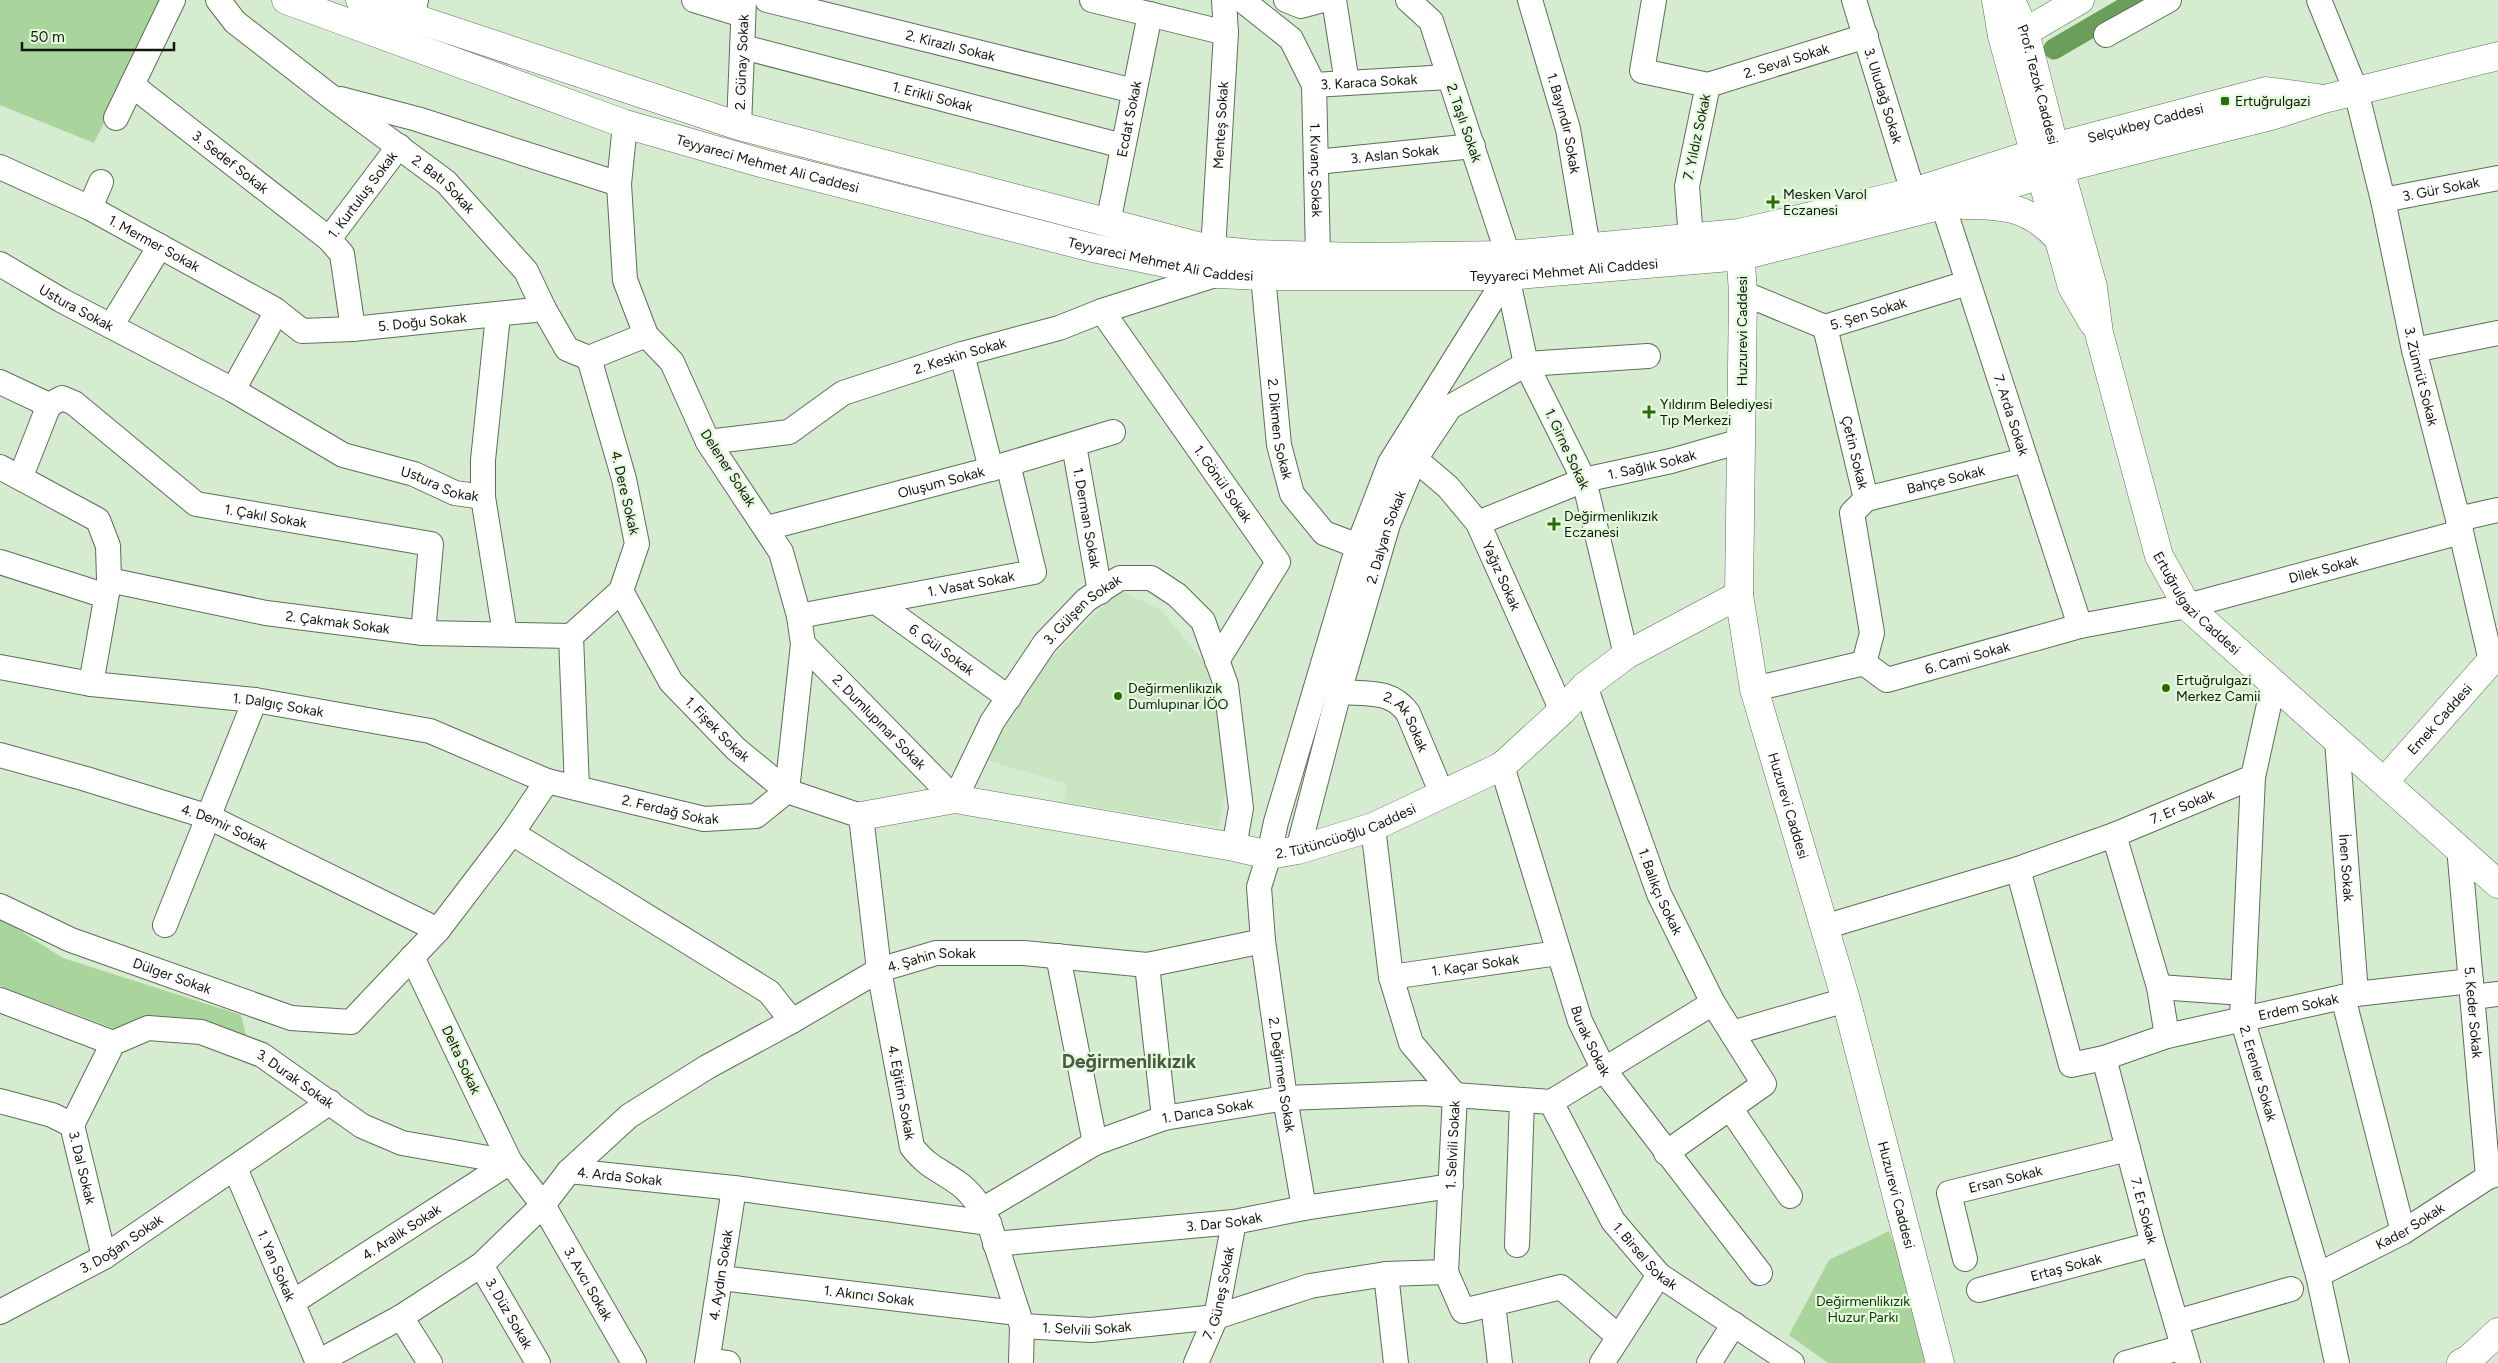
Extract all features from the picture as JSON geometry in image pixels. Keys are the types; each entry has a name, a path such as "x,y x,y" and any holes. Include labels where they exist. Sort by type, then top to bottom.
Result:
{"main road":[{"name":"Teyyareci Mehmet Ali Caddesi","path":"286,0 625,124 808,176 1092,248 1216,262 1254,254 1507,265 1588,247 1691,238 1741,245 1913,192 2047,161"},
{"name":"Teyyareci Mehmet Ali Caddesi","path":"360,0 414,9 739,126 1108,223 1216,262 1263,276 1507,265 1741,245 1943,205 2047,161"},
{"path":"1996,0 2002,36 2047,161"},
{"name":"Prof. Tezok Caddesi","path":"2012,0 2025,32 2047,161"},
{"path":"2025,32 2080,0"},
{"name":"Selçukbey Caddesi","path":"2047,161 2266,91 2324,99 2498,56"},
{"name":"Ertuğrulgazi Caddesi","path":"2047,161 2058,238 2072,287 2099,333"},
{"name":"Ertuğrulgazi Caddesi","path":"2047,161 2093,287 2099,333 2159,556 2187,606 2220,638 2274,682 2498,884"},
{"path":"1943,205 1986,205 2010,208 2042,222 2058,238"},
{"name":"Huzurevi Caddesi","path":"1741,245 1743,293 1739,595 1754,689 1846,1000 1940,1363"},
{"name":"2. Tütüncüoğlu Caddesi","path":"861,816 955,799 1234,847 1269,855 1298,850 1373,827 1502,766 1562,711 1585,686 1626,655 1739,595"},
{"name":"Emek Caddesi","path":"2384,782 2495,661"},
{"path":"2461,1363 2469,1359 2498,1332"}],"street":[{"path":"116,118 173,0"},
{"name":"2. Batı Sokak","path":"218,0 234,22 446,182 526,271 544,309 567,349 589,358"},
{"path":"694,0 744,8"},
{"name":"2. Kirazlı Sokak","path":"767,0 1134,91"},
{"path":"1092,0 1226,33"},
{"name":"Menteş Sokak","path":"1216,262 1226,33 1224,0"},
{"name":"3. Karaca Sokak","path":"1242,0 1292,39 1314,85 1448,77"},
{"path":"1286,0 1301,6 1323,0"},
{"path":"1334,0 1347,83"},
{"name":"2. Taşlı Sokak","path":"1408,0 1431,21 1448,77 1473,146 1507,265"},
{"name":"1. Bayındır Sokak","path":"1530,0 1568,129 1588,247"},
{"name":"7. Yıldız Sokak","path":"1654,0 1642,71 1708,85 1687,186 1691,238"},
{"name":"3. Uludağ Sokak","path":"1854,0 1913,192"},
{"path":"2106,35 2169,0"},
{"name":"3. Zümrüt Sokak","path":"2319,0 2356,91 2383,200 2414,350 2495,661"},
{"name":"2. Günay Sokak","path":"739,126 744,8"},
{"name":"Ecdat Sokak","path":"1108,223 1150,14"},
{"name":"2. Seval Sokak","path":"1708,85 1866,36"},
{"name":"1. Erikli Sokak","path":"743,47 1123,146"},
{"name":"3. Sedef Sokak","path":"132,85 329,239"},
{"name":"1. Kıvanç Sokak","path":"1314,85 1318,256"},
{"path":"330,96 417,119 619,184"},
{"name":"Delener Sokak","path":"625,124 619,184 625,280 646,335 672,362 708,442 767,528 781,552 799,616 804,644 787,791"},
{"name":"1. Kurtuluş Sokak","path":"353,329 342,254 329,239 399,146"},
{"name":"3. Aslan Sokak","path":"1316,162 1473,146"},
{"name":"1. Mermer Sokak","path":"0,167 90,208 160,246 277,311 302,331"},
{"name":"3. Gür Sokak","path":"2383,200 2498,178"},
{"path":"90,208 101,182"},
{"name":"7. Arda Sokak","path":"1943,205 2080,626"},
{"path":"111,326 160,246"},
{"name":"2. Keskin Sokak","path":"708,442 789,432 843,393 962,354 1059,328 1216,262"},
{"name":"Ustura Sokak","path":"0,264 111,326 233,390 343,455 414,474 455,493 483,496 483,460 498,315"},
{"path":"1507,265 1526,364 1648,356"},
{"name":"2. Dalyan Sokak","path":"1269,855 1276,822 1358,546 1390,463 1507,265"},
{"name":"2. Dikmen Sokak","path":"1263,276 1279,445 1292,494 1324,533 1358,546"},
{"name":"5. Şen Sokak","path":"1743,293 1825,327 1967,283"},
{"name":"5. Doğu Sokak","path":"302,331 353,329 544,309"},
{"path":"233,390 277,311"},
{"name":"1. Gönül Sokak","path":"1102,311 1278,562 1218,661"},
{"name":"Çetin Sokak","path":"1825,327 1866,499 1852,513 1872,633 1864,663"},
{"path":"2414,350 2498,333"},
{"path":"589,358 646,335"},
{"name":"1. Vasat Sokak","path":"799,616 1034,572 962,354"},
{"name":"4. Dere Sokak","path":"571,636 621,591 637,544 624,479 589,358"},
{"name":"2. Dalyan Sokak","path":"1298,850 1339,692 1388,524 1415,459 1450,407 1526,364"},
{"name":"1. Girne Sokak","path":"1526,364 1584,480 1626,655"},
{"path":"0,382 49,406 10,471 98,520 108,546 107,588 91,684"},
{"name":"1. Çakıl Sokak","path":"49,406 62,398 74,403 196,504 431,544 422,633"},
{"name":"Oluşum Sokak","path":"767,528 999,466 1113,432"},
{"name":"1. Sağlık Sokak","path":"1478,523 1584,480 1671,461 1741,441"},
{"name":"1. Derman Sokak","path":"1074,445 1100,592"},
{"name":"Yağız Sokak","path":"1415,459 1448,487 1478,523 1562,711"},
{"name":"Bahçe Sokak","path":"1866,499 2026,460"},
{"path":"483,496 505,634"},
{"name":"Dilek Sokak","path":"2187,606 2459,526 2498,510"},
{"name":"2. Çakmak Sokak","path":"0,562 107,588 266,613 422,633 571,636"},
{"name":"3. Gülşen Sokak","path":"955,799 992,722 1045,644 1086,600 1120,578 1151,578 1177,595 1203,621 1226,685 1241,808 1234,847"},
{"name":"1. Fişek Sokak","path":"621,591 670,682 736,750 787,791 861,816"},
{"name":"6. Gül Sokak","path":"876,602 1009,698"},
{"name":"6. Cami Sokak","path":"1864,663 1887,680 2080,626 2187,606"},
{"path":"571,636 576,788"},
{"name":"2. Dumlupınar Sokak","path":"804,644 955,799"},
{"path":"1754,689 1864,663"},
{"name":"1. Dalgıç Sokak","path":"0,666 91,684 255,700 430,731 547,781"},
{"path":"2253,776 2274,682"},
{"name":"1. Balıkçı Sokak","path":"1585,686 1659,894 1713,1003 1764,1084 1730,1108"},
{"name":"2. Ak Sokak","path":"1339,692 1388,696 1400,701 1408,713 1442,794"},
{"path":"165,925 255,700"},
{"name":"İnen Sokak","path":"2337,740 2350,996 2403,1232"},
{"name":"4. Demir Sokak","path":"0,756 86,779 209,817 438,930"},
{"name":"Burak Sokak","path":"1502,766 1580,1021 1604,1070 1760,1273"},
{"name":"7. Er Sokak","path":"1824,927 2018,869 2114,835 2253,776"},
{"name":"2. Erenler Sokak","path":"2253,776 2242,1018 2318,1274 2337,1363"},
{"path":"412,957 438,930 512,833 547,781"},
{"name":"2. Ferdağ Sokak","path":"547,781 704,818 756,816 787,791"},
{"name":"4. Eğitim Sokak","path":"861,816 878,970 912,1147 925,1164 960,1184 989,1225 1020,1319 1021,1363"},
{"path":"1373,827 1391,977 1411,1043 1455,1095"},
{"path":"512,833 770,992 792,1021"},
{"path":"2114,835 2159,988 2167,1036"},
{"name":"5. Keder Sokak","path":"2458,847 2493,1176"},
{"path":"1263,941 1259,887 1269,855"},
{"name":"Erdem Sokak","path":"2018,869 2071,1065 2104,1058 2167,1036 2242,1018 2350,996 2472,989 2498,994"},
{"name":"Dülger Sokak","path":"0,906 71,940 291,1018 351,1022 412,957"},
{"name":"4. Şahin Sokak","path":"569,1171 629,1116 707,1067 792,1021 878,970 936,953 1024,953 1147,965 1263,941"},
{"name":"2. Değirmen Sokak","path":"1263,941 1285,1098 1304,1208"},
{"name":"1. Kaçar Sokak","path":"1391,977 1558,953"},
{"path":"1058,956 1095,1143"},
{"name":"Delta Sokak","path":"412,957 510,1162"},
{"path":"1147,965 1164,1118"},
{"name":"Erdem Sokak","path":"2159,988 2243,992"},
{"path":"0,1000 113,1043 72,1125"},
{"path":"1732,1033 1846,1000"},
{"path":"1551,1102 1713,1003"},
{"name":"3. Durak Sokak","path":"113,1043 148,1028 201,1032 262,1055 362,1126 402,1143 510,1162"},
{"name":"7. Er Sokak","path":"2104,1058 2153,1244 2185,1355"},
{"name":"1. Darıca Sokak","path":"989,1225 1095,1143 1164,1118 1285,1098 1422,1093 1455,1095"},
{"name":"1. Selvili Sokak","path":"1493,1304 1463,1311 1446,1272 1455,1095 1551,1102"},
{"path":"1517,1245 1522,1100"},
{"name":"3. Dal Sokak","path":"0,1101 52,1115 72,1125 104,1257"},
{"path":"235,1168 330,1102"},
{"name":"1. Birsel Sokak","path":"1551,1102 1613,1221 1659,1275 1792,1363"},
{"path":"1666,1153 1730,1108 1790,1196"},
{"name":"Ersan Sokak","path":"1965,1259 1949,1193 2128,1149"},
{"path":"510,1162 542,1205"},
{"name":"4. Aralık Sokak","path":"293,1302 510,1162"},
{"name":"3. Doğan Sokak","path":"0,1312 104,1257 235,1168"},
{"name":"1. Yan Sokak","path":"235,1168 318,1362"},
{"name":"4. Arda Sokak","path":"318,1362 401,1316 481,1265 542,1205 569,1171 734,1188 989,1225"},
{"name":"Kader Sokak","path":"2318,1274 2403,1232 2493,1176"},
{"name":"3. Dar Sokak","path":"989,1225 1234,1222 1304,1208 1451,1186"},
{"name":"4. Aydın Sokak","path":"715,1362 721,1278 734,1188"},
{"name":"3. Avcı Sokak","path":"542,1205 634,1363"},
{"name":"7. Güneş Sokak","path":"1196,1363 1216,1317 1234,1222"},
{"name":"Ertaş Sokak","path":"1979,1290 2153,1244"},
{"name":"3. Düz Sokak","path":"481,1265 538,1363"},
{"name":"1. Selvili Sokak","path":"1020,1319 1091,1330 1216,1317 1310,1286 1386,1274 1446,1272"},
{"path":"1386,1274 1396,1363"},
{"path":"1602,1363 1659,1275"},
{"name":"1. Akıncı Sokak","path":"721,1278 1020,1319"},
{"path":"1500,1363 1493,1304 1561,1287 1619,1337"},
{"path":"2176,1322 2291,1289"},
{"path":"401,1316 430,1363"},
{"path":"1709,1363 1734,1324"},
{"path":"2126,1363 2185,1355"}],"shaded area":[{"name":"Değirmenlikızık Dumlupınar İÖO","path":"1119,590 1161,610 1204,662 1219,716 1226,784 1219,827 1064,802 1067,784 986,760 1033,676"}],"green space":[{"path":"0,0 165,0 94,143 0,105"},
{"path":"0,918 63,958 241,1015 248,1043 160,1022 115,1029 0,986"},
{"name":"Değirmenlikızık Huzur Parkı","path":"1889,1231 1940,1363 1828,1363 1789,1335 1829,1260"}],"waterway":[{"path":"2054,49 2138,0"}],"place":[{"name":"Ertuğrulgazi","path":"2225,101"},
{"name":"Mesken Varol Eczanesi","path":"1773,202"},
{"name":"Yıldırım Belediyesi Tıp Merkezi","path":"1649,412"},
{"name":"Değirmenlikızık Eczanesi","path":"1554,524"},
{"name":"Ertuğrulgazi Merkez Camii","path":"2166,688"},
{"name":"Değirmenlikızık Dumlupınar İÖO","path":"1118,696"}],"district":[{"name":"Değirmenlikızık","path":"1129,1061"}]}
